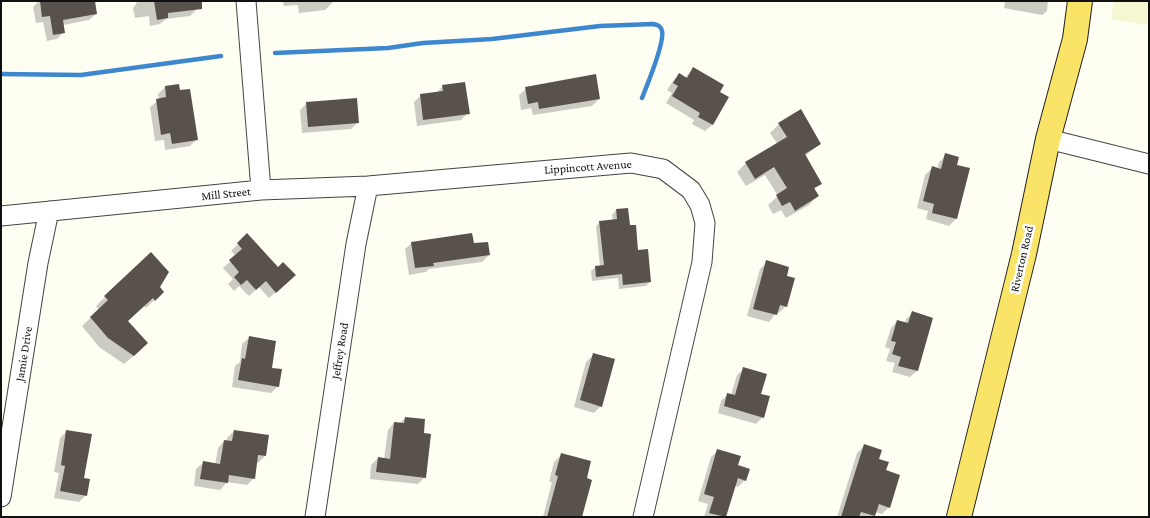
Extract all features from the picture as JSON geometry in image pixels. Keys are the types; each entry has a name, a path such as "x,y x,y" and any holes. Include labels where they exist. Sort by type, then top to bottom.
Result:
{"main road":[{"name":"Riverton Road","path":"959,517 1024,254 1048,139 1075,40 1080,1"}],"street":[{"name":"Mill Street","path":"1,216 261,190 246,1"},
{"path":"1048,139 1149,164"},
{"name":"Lippincott Avenue","path":"261,190 368,186 631,163 664,169 691,190 700,205 706,223 702,262 643,517"},
{"name":"Jeffrey Road","path":"315,517 356,244 368,186"},
{"name":"Jamie Drive","path":"1,497 38,263 49,212"}],"green space":[{"path":"1114,1 1149,1 1149,25 1111,19"}],"building":[{"path":"40,1 95,1 97,14 63,20 65,33 53,35 50,16 42,17"},
{"path":"154,1 202,1 202,9 168,13 168,18 157,20"},
{"path":"693,67 724,85 720,92 729,97 713,125 698,117 700,113 672,96 678,86 673,83 679,73 687,78"},
{"path":"596,74 600,99 539,109 538,102 528,104 525,87"},
{"path":"465,82 470,114 423,120 420,94 443,91 442,85"},
{"path":"179,84 180,90 190,89 198,140 172,144 170,133 161,135 156,99 166,97 165,86"},
{"path":"357,98 359,123 308,127 306,102"},
{"path":"801,109 821,144 805,154 822,184 814,188 819,196 795,211 790,202 782,206 776,195 787,188 774,167 755,179 745,162 787,137 778,123"},
{"path":"945,153 959,157 957,165 970,168 957,219 932,213 934,204 923,201 932,166 941,169"},
{"path":"628,208 630,225 636,225 638,250 648,249 651,282 623,285 622,274 596,277 595,266 604,265 599,221 617,219 616,209"},
{"path":"247,233 278,267 283,262 296,275 276,293 266,281 256,290 247,280 241,285 234,277 239,272 229,260 242,249 237,243"},
{"path":"472,233 474,243 488,242 490,255 433,263 434,266 415,268 411,242"},
{"path":"151,252 169,272 160,287 164,292 155,301 153,298 128,321 148,343 134,356 108,338 90,317 108,300 104,296"},
{"path":"766,260 789,267 787,276 795,278 787,307 780,305 777,315 753,309"},
{"path":"912,311 933,318 918,371 898,366 901,357 892,354 896,342 891,341 897,320 908,323"},
{"path":"249,336 276,341 272,368 282,369 279,387 238,380 242,358 245,359"},
{"path":"593,353 615,359 602,407 580,400"},
{"path":"743,367 767,374 761,394 770,396 764,418 724,406 727,393 735,395"},
{"path":"405,417 425,419 424,433 431,434 426,478 376,472 378,457 390,459 394,422 404,423"},
{"path":"66,430 92,434 84,478 90,479 87,496 60,491 65,466 61,465"},
{"path":"234,430 269,435 266,456 258,455 255,479 229,475 228,483 200,479 203,461 220,464 224,440 232,441"},
{"path":"864,444 882,450 879,459 889,462 886,470 900,475 890,508 879,504 875,516 861,512 859,517 841,517"},
{"path":"717,449 741,456 738,465 750,469 746,481 738,478 726,517 709,513 714,497 704,494"},
{"path":"561,453 591,461 587,478 592,480 582,517 547,517 558,476 555,475"}],"waterway":[{"path":"275,53 388,48 423,43 492,39 600,26 653,24 661,28 661,45 642,98"},
{"path":"1,74 81,75 221,56"}]}
